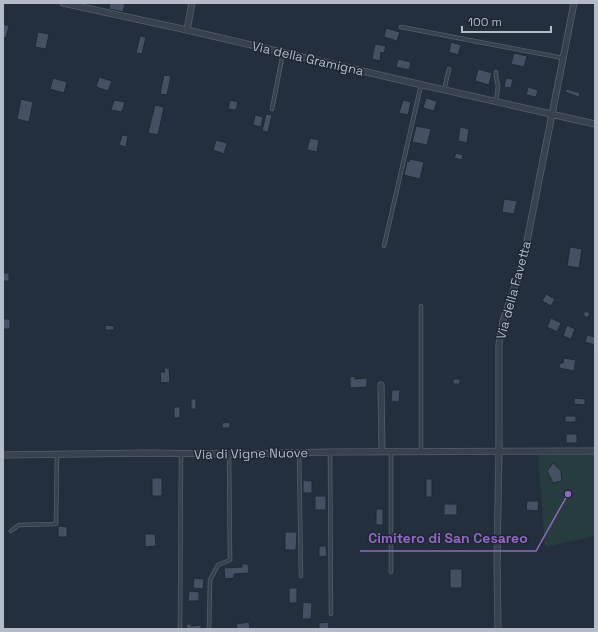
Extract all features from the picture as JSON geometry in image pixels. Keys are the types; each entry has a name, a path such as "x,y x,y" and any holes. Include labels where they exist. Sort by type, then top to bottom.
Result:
{"street":[{"name":"Via della Gramigna","path":"63,3 188,30 595,124"},
{"path":"188,30 192,3"},
{"name":"Via della Favetta","path":"498,629 497,562 499,337 518,277 524,252 574,3"},
{"path":"381,385 382,452"},
{"name":"Via di Vigne Nuove","path":"3,455 595,451"}],"lane":[{"path":"401,27 563,58"},
{"path":"272,109 283,53"},
{"path":"444,90 449,69"},
{"path":"496,72 498,86 496,101"},
{"path":"384,246 421,85"},
{"path":"421,306 421,452"},
{"path":"299,452 301,576"},
{"path":"330,452 331,614"},
{"path":"391,452 391,572"},
{"path":"180,629 181,453"},
{"path":"11,530 19,524 56,524 57,454"},
{"path":"209,629 210,580 218,565 230,560 229,454"}],"green space":[{"path":"595,454 595,536 545,547 538,455"}],"building":[{"path":"110,3 125,3 123,12 109,9"},
{"path":"3,24 9,26 6,38 3,37"},
{"path":"386,28 400,32 397,41 384,37"},
{"path":"38,32 49,34 46,49 35,47"},
{"path":"140,36 146,37 142,54 136,53"},
{"path":"451,42 461,45 458,55 449,52"},
{"path":"375,44 386,46 384,53 381,52 380,61 372,59"},
{"path":"514,53 527,56 524,67 511,64"},
{"path":"398,59 411,62 409,70 396,67"},
{"path":"478,69 492,73 489,85 475,81"},
{"path":"164,75 171,76 167,95 160,94"},
{"path":"99,77 112,81 108,91 96,87"},
{"path":"53,78 67,82 64,93 50,89"},
{"path":"506,78 513,79 511,88 504,87"},
{"path":"528,87 538,90 536,97 526,95"},
{"path":"566,89 580,93 579,97 565,92"},
{"path":"426,98 437,101 434,111 423,108"},
{"path":"21,99 33,102 29,122 17,119"},
{"path":"114,100 125,102 122,112 111,110"},
{"path":"230,100 238,102 236,110 228,109"},
{"path":"403,100 411,102 408,115 399,113"},
{"path":"155,105 164,107 158,135 148,133"},
{"path":"266,114 272,115 268,132 262,131"},
{"path":"255,115 263,117 261,127 253,125"},
{"path":"416,126 431,129 427,145 412,142"},
{"path":"460,127 469,129 467,143 458,141"},
{"path":"122,135 128,136 126,147 119,145"},
{"path":"310,138 319,140 317,152 307,150"},
{"path":"216,140 227,143 224,154 213,150"},
{"path":"456,153 463,155 462,160 454,158"},
{"path":"410,159 424,162 420,179 404,175 407,161 409,162"},
{"path":"504,199 517,201 514,214 502,212"},
{"path":"570,247 582,249 579,268 567,266"},
{"path":"3,273 9,273 9,281 3,281"},
{"path":"546,294 555,299 551,306 542,301"},
{"path":"585,311 590,313 588,318 583,315"},
{"path":"551,318 561,323 557,332 547,327"},
{"path":"3,319 10,319 10,329 3,329"},
{"path":"106,325 114,326 114,330 105,330"},
{"path":"567,325 575,329 571,339 563,336"},
{"path":"587,335 595,337 595,345 585,342"},
{"path":"564,358 576,360 574,371 559,368 560,363 563,363"},
{"path":"164,368 169,368 170,382 161,383 160,372 165,372"},
{"path":"355,376 355,379 367,378 367,387 350,388 350,377"},
{"path":"453,379 460,379 460,384 453,384"},
{"path":"392,390 400,390 399,402 391,401"},
{"path":"574,398 585,399 585,405 574,404"},
{"path":"191,399 196,399 196,409 191,409"},
{"path":"174,407 180,407 180,418 174,418"},
{"path":"565,416 576,416 576,422 565,422"},
{"path":"230,422 230,428 222,428 222,423"},
{"path":"566,434 577,434 577,443 566,443"},
{"path":"553,463 561,471 562,481 553,483 547,471"},
{"path":"152,478 162,478 162,496 152,496"},
{"path":"426,479 432,479 432,497 426,497"},
{"path":"303,480 312,481 312,493 303,493"},
{"path":"315,496 326,496 326,510 315,510"},
{"path":"527,501 539,501 538,511 526,510"},
{"path":"444,504 457,504 457,515 444,515"},
{"path":"376,509 383,509 383,525 376,525"},
{"path":"58,526 67,527 67,537 58,537"},
{"path":"285,532 297,532 296,550 285,550"},
{"path":"145,534 155,534 156,546 145,547"},
{"path":"319,546 326,546 327,556 319,557"},
{"path":"242,564 248,564 249,573 234,574 234,578 225,579 224,568 242,567"},
{"path":"450,569 462,569 462,588 450,588"},
{"path":"194,578 204,579 203,589 193,588"},
{"path":"289,588 297,588 297,603 289,603"},
{"path":"189,591 199,592 199,601 188,601"},
{"path":"303,602 312,603 311,619 302,619"},
{"path":"249,622 250,629 237,629 236,624"},
{"path":"328,622 329,629 319,629 319,623"},
{"path":"186,624 191,624 191,626 201,625 201,629 187,629"}],"place":[{"name":"Cimitero di San Cesareo","path":"568,494"}]}
